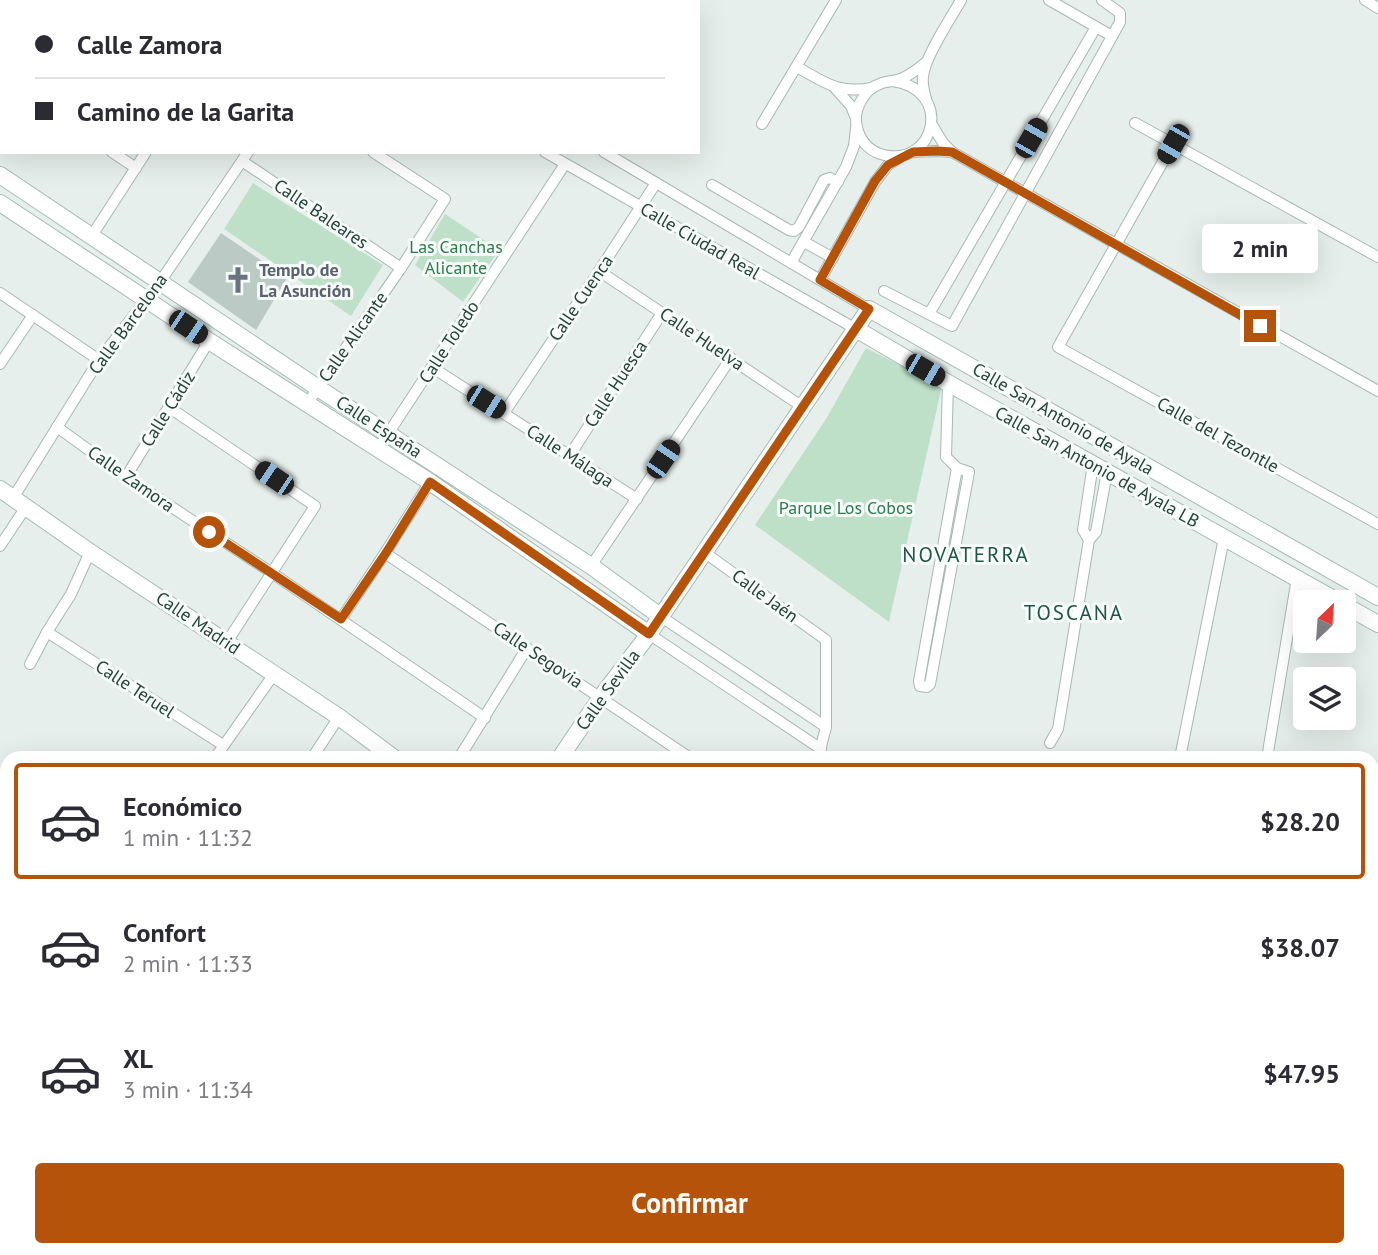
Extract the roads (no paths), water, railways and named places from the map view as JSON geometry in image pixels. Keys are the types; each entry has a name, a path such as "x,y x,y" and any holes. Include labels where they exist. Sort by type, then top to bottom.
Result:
{"street":[{"path":"762,124 836,0"},
{"path":"820,280 875,181 888,165 922,144 928,134 931,112 923,89 925,64 961,0"},
{"path":"1049,0 1112,36"},
{"path":"884,291 952,326 1120,22 1120,13 1102,0"},
{"path":"1365,0 1378,8"},
{"path":"929,314 1096,27"},
{"path":"791,263 846,167 854,146 860,100 872,88 904,77 925,64"},
{"path":"797,67 835,88 872,88"},
{"path":"892,81 913,87 927,102"},
{"path":"835,88 850,106 860,138 879,154 892,157 937,151 952,152"},
{"path":"931,123 952,152 1378,391"},
{"path":"1135,123 1378,257"},
{"path":"1116,244 1173,144"},
{"path":"115,154 136,168"},
{"path":"91,237 145,154"},
{"name":"Calle Alicante","path":"307,404 445,199 376,154"},
{"name":"Calle Ciudad Real","path":"548,154 856,330"},
{"name":"Calle San Antonio de Ayala","path":"607,154 869,309 1378,597"},
{"name":"Calle Baleares","path":"245,157 401,268"},
{"name":"Calle Barcelona","path":"0,546 13,498 99,360 160,282 245,157"},
{"name":"Calle Toledo","path":"378,449 565,164"},
{"name":"Calle España","path":"0,175 318,388 591,566 660,616 826,727"},
{"path":"712,186 794,231 799,227 824,180 830,178 838,182"},
{"name":"Calle Cuenca","path":"504,413 656,183"},
{"name":"Calle España","path":"0,203 430,482 816,751"},
{"path":"804,242 833,258"},
{"name":"Calle del Tezontle","path":"1116,244 1058,346 1378,524"},
{"name":"Calle Huelva","path":"599,271 803,407"},
{"path":"0,293 99,360"},
{"name":"Calle Sevilla","path":"565,751 601,697 649,634 869,309"},
{"name":"Calle Huesca","path":"570,455 662,313"},
{"path":"0,364 33,314"},
{"name":"Calle San Antonio de Ayala LB","path":"856,330 1318,590"},
{"name":"Calle Cádiz","path":"126,477 209,341"},
{"path":"591,566 731,358"},
{"name":"Calle Málaga","path":"433,368 636,499"},
{"path":"948,383 946,457 957,468 969,472 957,538 940,597 919,681 923,687 930,684 940,597 944,534 957,468"},
{"path":"170,408 315,506 227,642"},
{"path":"1063,447 1076,426"},
{"name":"Calle Zamora","path":"57,427 126,477 485,718"},
{"path":"1089,540 1083,530 1100,468"},
{"path":"1050,743 1058,729 1089,540 1097,532 1100,468"},
{"path":"341,619 430,482"},
{"name":"Calle Madrid","path":"13,498 339,717 385,751"},
{"path":"944,534 957,538"},
{"path":"1181,751 1224,538"},
{"path":"30,664 71,594 90,552"},
{"name":"Calle Jaén","path":"704,552 827,640 826,727"},
{"name":"Calle Segovia","path":"386,553 680,751"},
{"path":"1268,751 1297,578"},
{"path":"1356,592 1361,587"},
{"name":"Calle San Antonio de Ayala LB","path":"1356,612 1378,624"},
{"name":"Calle Teruel","path":"47,632 223,746"},
{"path":"464,751 527,648"},
{"path":"220,751 274,674"},
{"path":"317,751 339,717"},
{"path":"820,751 826,727"}],"place":[{"name":"Templo de La Asunción","path":"238,280"}],"district":[{"name":"NOVATERRA","path":"966,555"},
{"name":"TOSCANA","path":"1074,613"}],"park label":[{"name":"Las Canchas Alicante","path":"456,257"},
{"name":"Parque Los Cobos","path":"846,508"}]}
